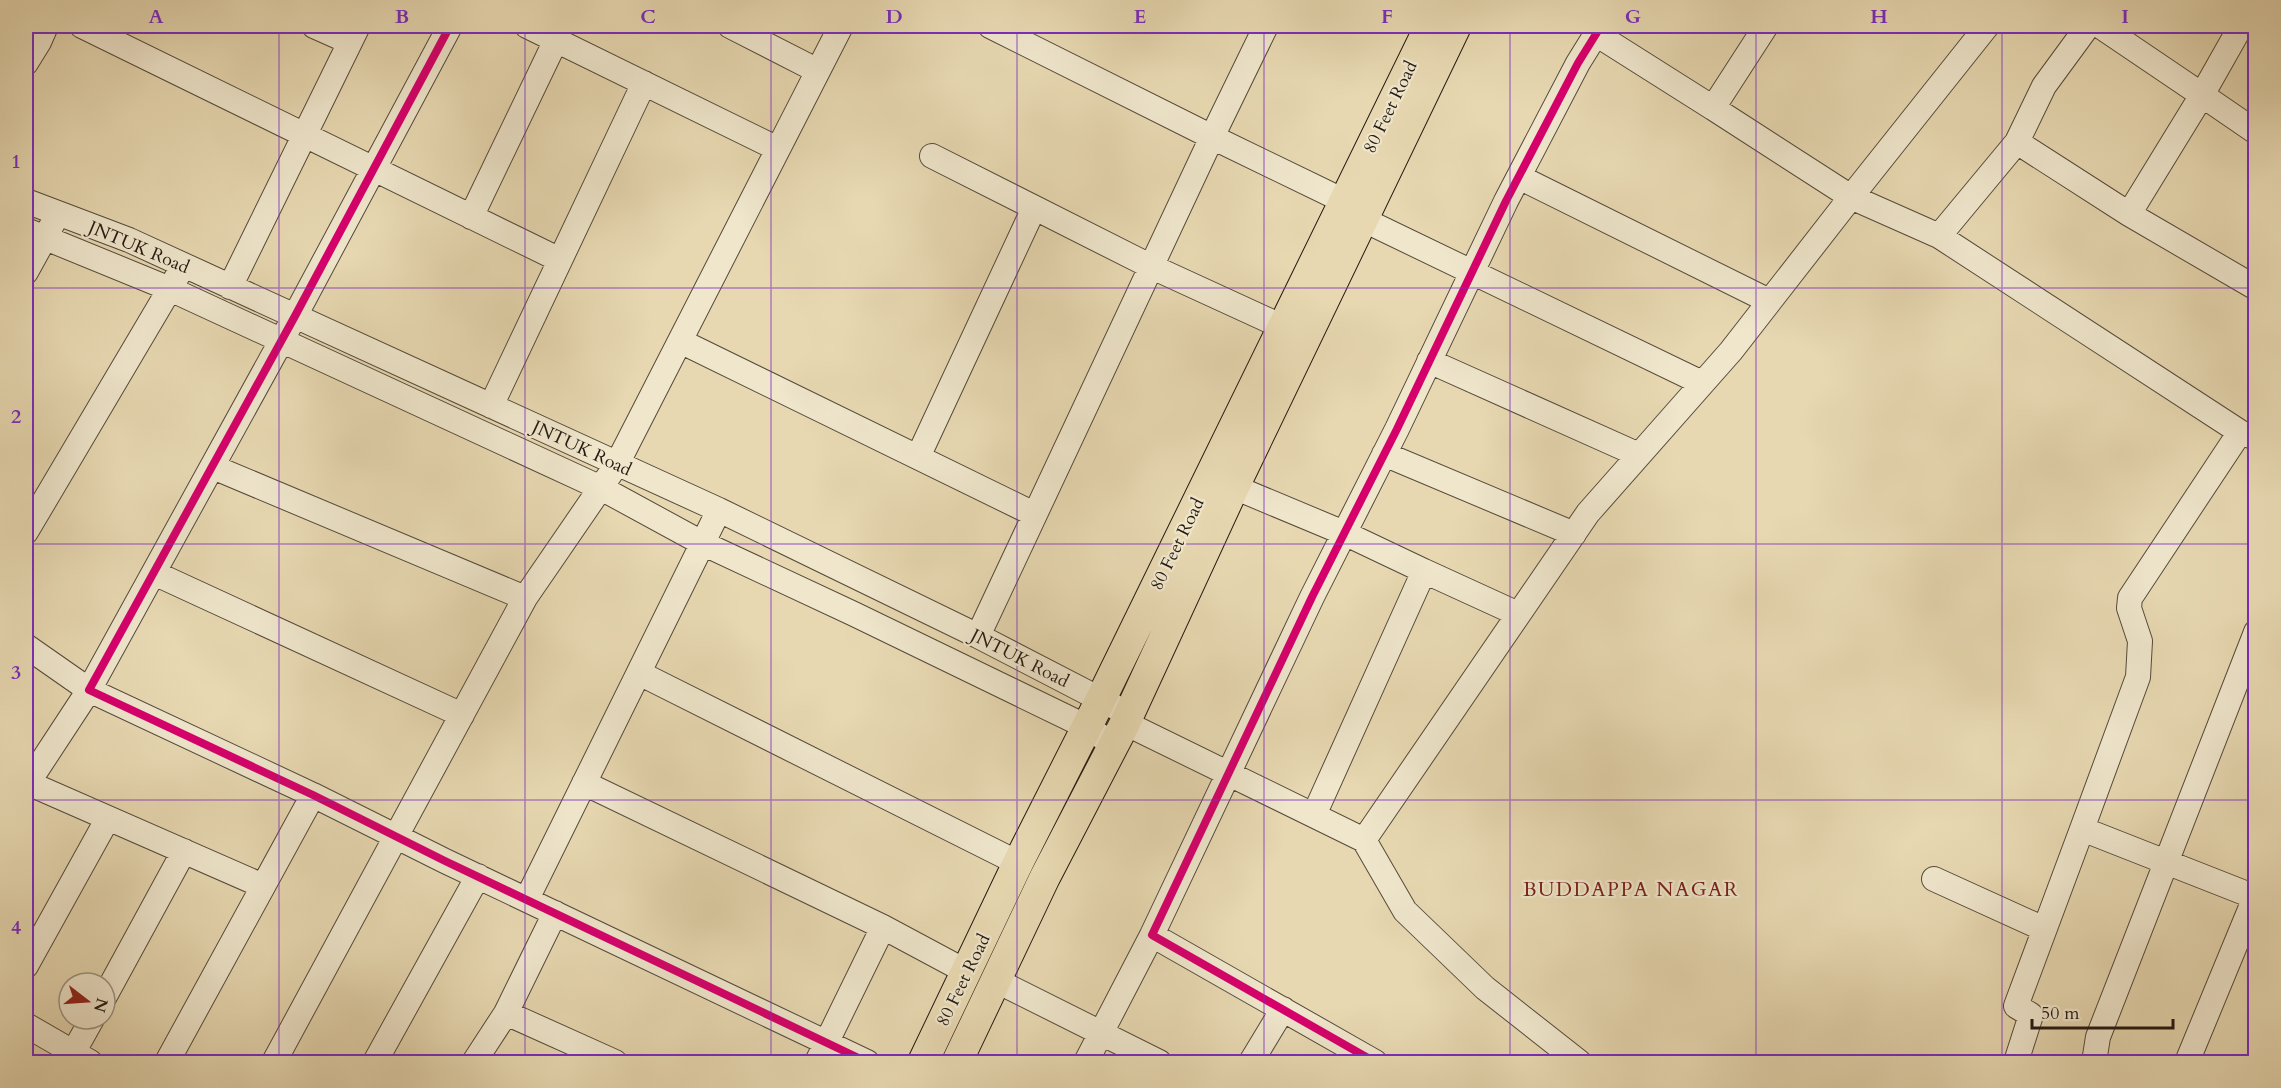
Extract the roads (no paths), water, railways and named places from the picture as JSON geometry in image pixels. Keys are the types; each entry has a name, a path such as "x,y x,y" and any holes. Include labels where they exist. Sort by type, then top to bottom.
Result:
{"main road":[{"name":"80 Feet Road","path":"957,1062 1045,877 1123,727 1234,487 1354,211 1430,26"},
{"name":"80 Feet Road","path":"923,1062 1018,863 1087,728 1283,327 1354,211 1456,26"}],"street":[{"path":"26,63 46,26"},
{"path":"82,26 560,260"},
{"path":"230,287 354,34 314,26"},
{"path":"263,886 27,784 89,690 282,341 450,26"},
{"path":"527,26 778,149"},
{"path":"730,26 818,70"},
{"path":"274,1062 525,598 617,464 841,26"},
{"path":"990,26 1212,137 1473,272 1702,383"},
{"path":"978,636 1150,266 1266,26"},
{"path":"1713,108 1766,26"},
{"path":"1365,840 1588,513 1702,383 1986,26"},
{"path":"1939,236 2017,142 2044,86 2088,26"},
{"path":"2100,26 2256,132"},
{"path":"2130,214 2241,26"},
{"path":"1086,1062 1152,935 1344,533 1519,177 1578,63 1599,30 1713,108 1851,197 1939,236 2248,435 2130,598 2129,608 2140,641 2138,677 2016,1006 2031,1015 2016,1062"},
{"path":"471,217 556,40"},
{"path":"490,406 644,83"},
{"path":"2017,142 2130,214 2256,288"},
{"path":"932,156 1150,266 1283,327"},
{"path":"1519,177 1769,301"},
{"name":"JNTUK Road","path":"26,201 129,240 719,510 978,636 1101,699 1123,727"},
{"path":"918,457 1034,208"},
{"path":"26,272 35,234 59,214"},
{"name":"JNTUK Road","path":"35,234 170,289 601,488 702,543 854,614 1087,728 1123,727"},
{"path":"26,532 184,266"},
{"path":"680,341 1034,514"},
{"path":"1429,361 1639,455"},
{"path":"1384,454 1574,534"},
{"path":"213,467 525,598"},
{"path":"1234,487 1344,533 1518,614"},
{"path":"527,899 719,510"},
{"path":"1314,815 1424,572"},
{"path":"154,573 462,715"},
{"path":"2094,1062 2098,1037 2165,861 2254,643"},
{"path":"26,646 89,690 527,899 822,1052 867,1062"},
{"path":"639,673 1018,863"},
{"path":"1123,727 1365,840 1405,911 1485,988 1579,1062"},
{"path":"584,783 883,927 967,972"},
{"path":"167,1062 313,795"},
{"path":"26,966 108,818"},
{"path":"2082,829 2255,896 2187,1062"},
{"path":"117,974 184,851"},
{"path":"375,1062 478,876"},
{"path":"1934,879 2044,929"},
{"path":"474,1062 506,1012 555,913"},
{"path":"822,1052 883,927"},
{"path":"1152,935 1376,1062"},
{"path":"995,980 1159,1062"},
{"path":"1251,1062 1283,1009"},
{"path":"506,1012 615,1062"},
{"path":"26,1025 77,1059 88,1031"}],"district":[{"name":"BUDDAPPA NAGAR","path":"1631,889"}]}
